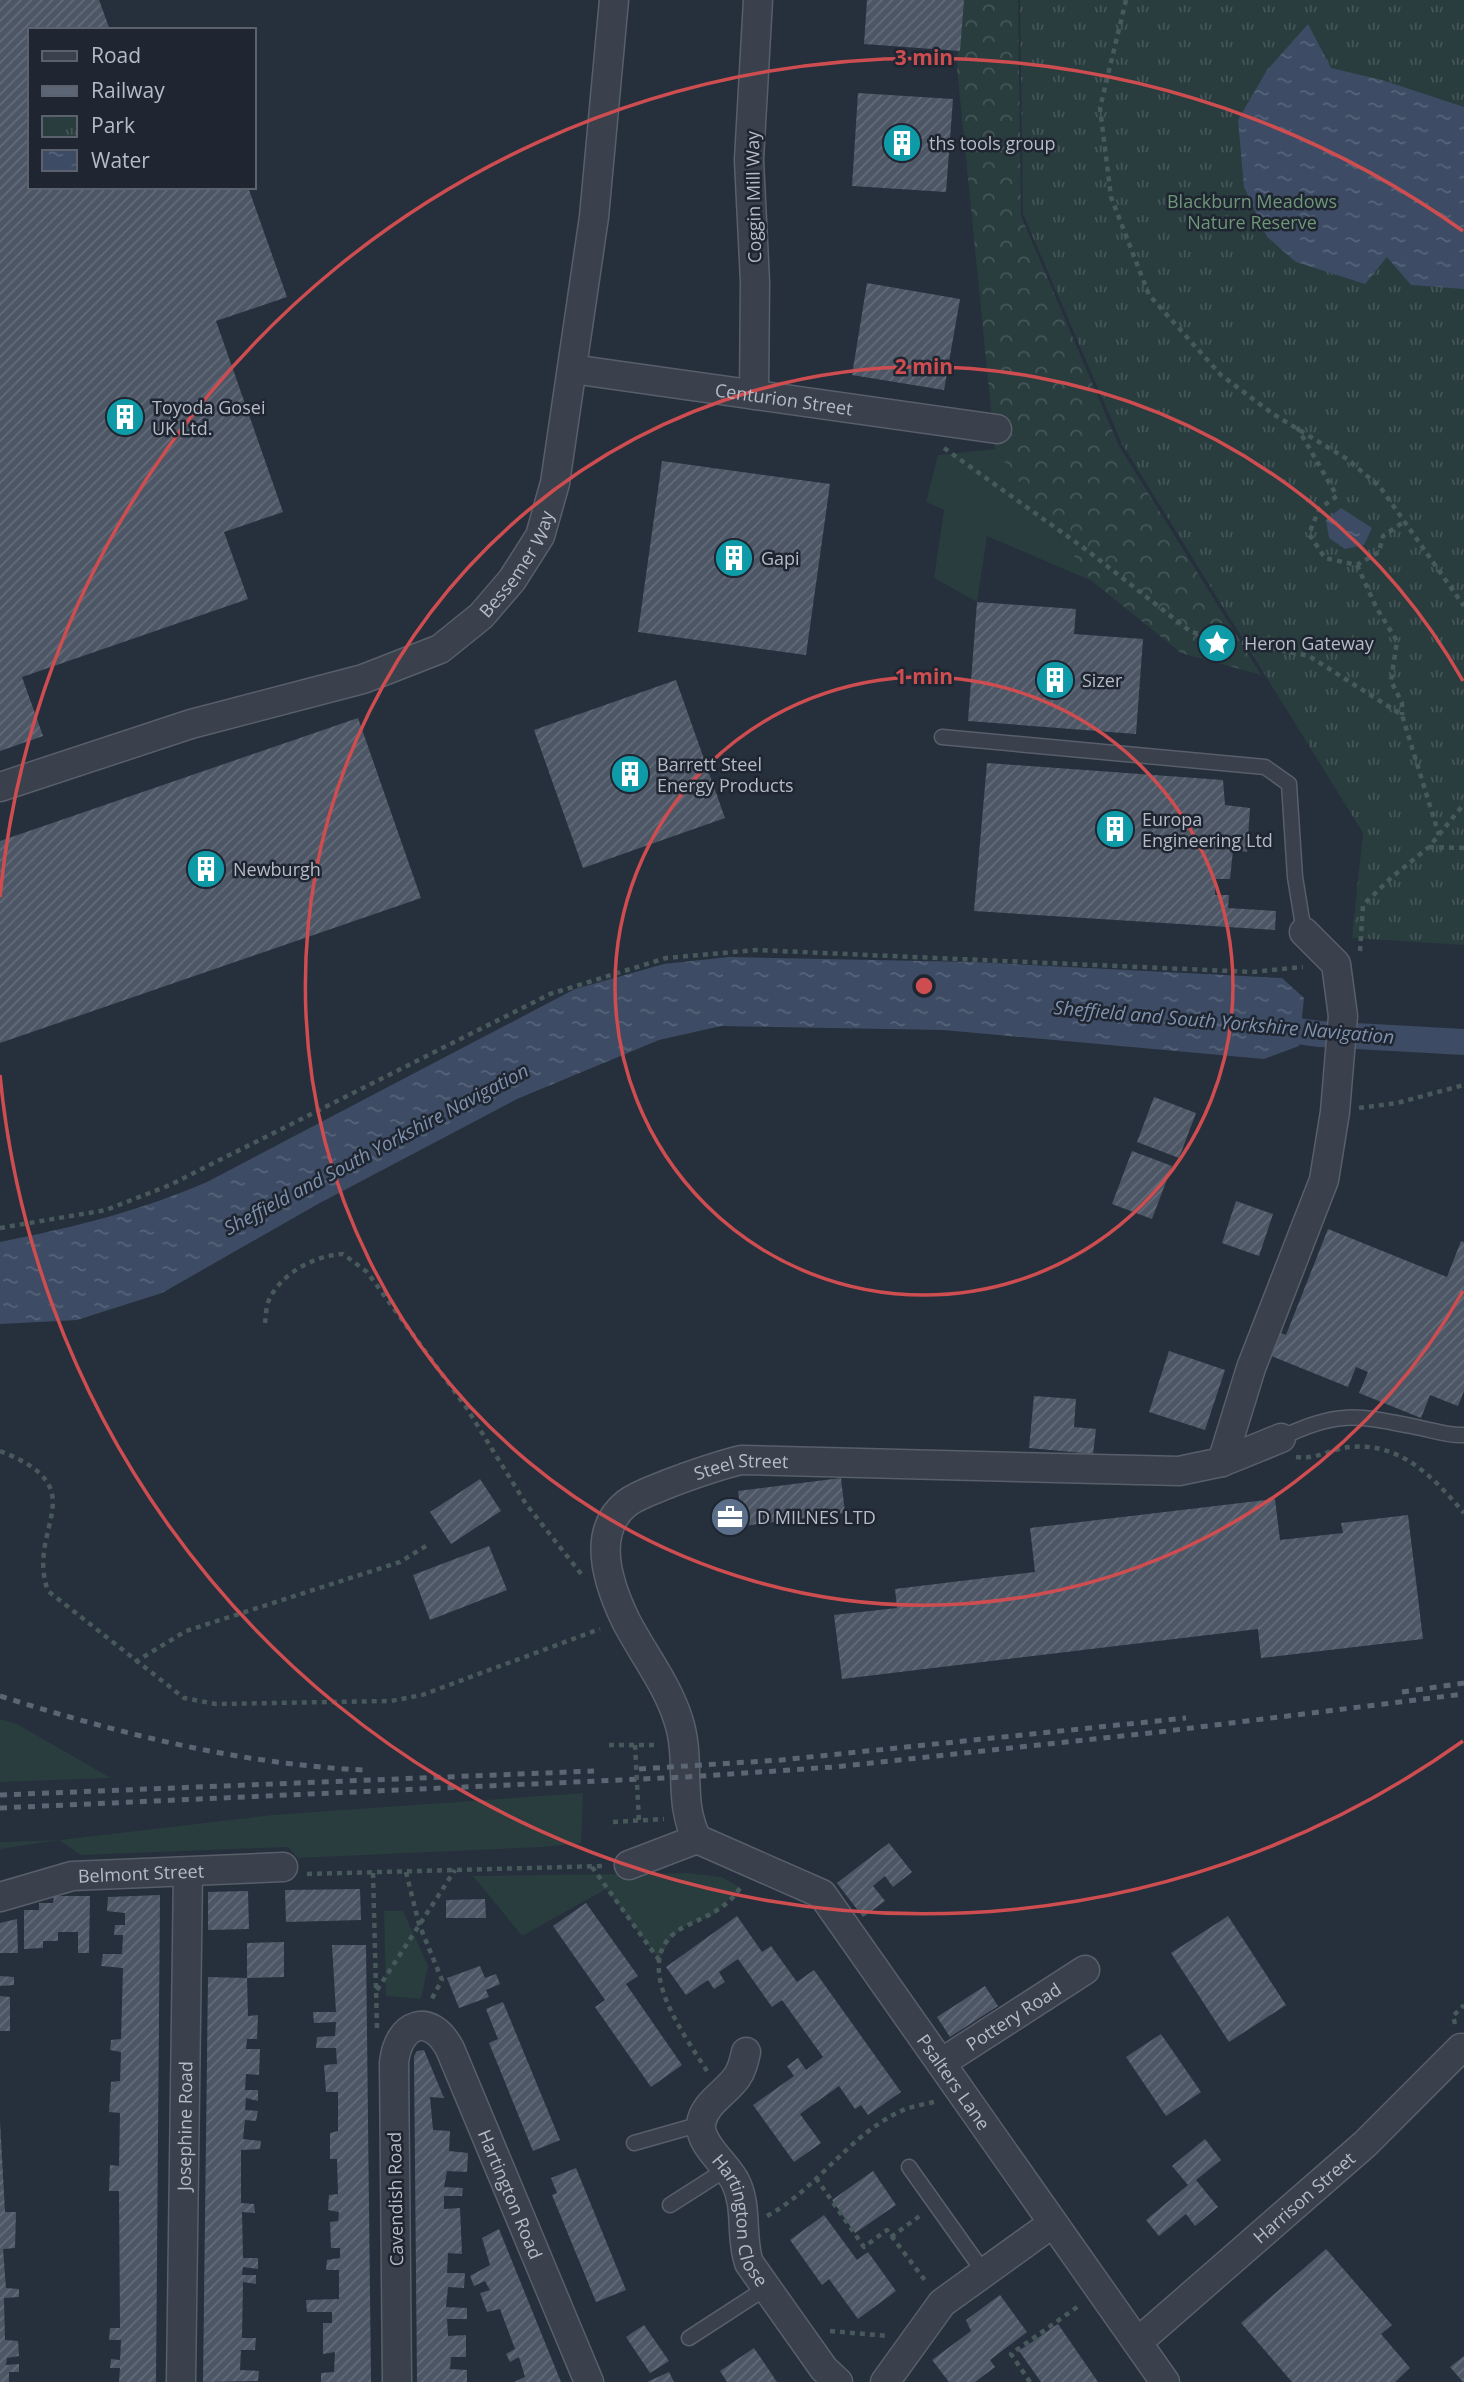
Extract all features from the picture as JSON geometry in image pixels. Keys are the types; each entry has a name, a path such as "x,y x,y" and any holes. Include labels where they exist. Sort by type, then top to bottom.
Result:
{"street":[{"name":"Bessemer Way","path":"0,787 191,724 363,679 440,649 481,616 512,580 540,536 555,483 594,217 614,0"},
{"name":"Coggin Mill Way","path":"754,395 755,282 749,160 758,0"},
{"name":"Centurion Street","path":"572,369 997,429"},
{"path":"1222,1462 1251,1368 1324,1180 1335,1112 1343,1016 1336,964 1304,932"},
{"name":"Steel Street","path":"692,1828 684,1746 678,1720 666,1691 625,1619 611,1582 604,1546 615,1517 626,1504 642,1494 714,1466 741,1460 1179,1471 1222,1462 1270,1442"},
{"path":"629,1865 692,1828"},
{"name":"Psalters Lane","path":"692,1828 752,1865 822,1894 1165,2382"},
{"name":"Belmont Street","path":"0,1897 72,1876 283,1867"},
{"name":"Josephine Road","path":"181,2382 188,1871"},
{"name":"Pottery Road","path":"941,2063 1085,1970"},
{"name":"Hartington Road","path":"406,2035 432,2028 443,2035 589,2382"},
{"name":"Cavendish Road","path":"397,2382 406,2035"},
{"name":"Harrison Street","path":"1138,2342 1365,2144 1461,2048 1464,2051"},
{"path":"701,2124 707,2109 720,2092 736,2078 746,2052"},
{"name":"Hartington Close","path":"701,2124 703,2136 728,2168 741,2200 743,2246 749,2263 824,2369 838,2382"},
{"path":"885,2382 942,2303 1053,2223"}],"lane":[{"path":"942,737 1265,767 1289,784 1295,877 1304,932"},
{"path":"1270,1442 1345,1416 1377,1418 1464,1435"},
{"path":"634,2143 701,2124"},
{"path":"909,2167 983,2271"},
{"path":"670,2205 728,2168"},
{"path":"690,2338 766,2288"}],"path":[{"path":"1126,0 1100,108 1111,197 1149,295 1221,375 1273,414 1297,426 1347,459 1380,487 1464,606"},
{"path":"935,421 945,450 1088,551 1191,632 1309,656 1402,715"},
{"path":"1297,426 1337,496 1319,509 1308,534 1325,558 1357,565 1378,552 1383,536 1405,521"},
{"path":"1357,565 1376,607 1397,641 1391,681 1402,703 1402,715 1439,835"},
{"path":"0,1228 106,1210 170,1185 550,994 666,958 756,950 1253,972 1336,964 1360,958 1363,905 1429,847 1464,804"},
{"path":"1429,847 1464,848"},
{"path":"1335,1112 1397,1103 1464,1085"},
{"path":"265,1323 268,1301 284,1280 322,1255 343,1254 375,1284 466,1407 526,1504 567,1560 587,1580"},
{"path":"1270,1442 1280,1456 1305,1458 1348,1447 1377,1447 1404,1456 1423,1470 1464,1513"},
{"path":"0,1451 28,1462 45,1475 53,1495 43,1575 48,1591 184,1698 216,1704 391,1701 447,1686 625,1619"},
{"path":"135,1662 186,1631 400,1562 426,1546"},
{"path":"609,1745 684,1746"},
{"path":"635,1745 639,1821"},
{"path":"614,1822 639,1821 692,1828"},
{"path":"283,1867 303,1874 629,1865"},
{"path":"720,2092 672,2013 656,1972 670,1938 683,1927 713,1915 730,1902 741,1888 752,1865"},
{"path":"592,1866 659,1960"},
{"path":"376,1991 455,1870"},
{"path":"373,1872 377,2030 406,2035 442,1980 419,1924 406,1872"},
{"path":"744,2229 773,2213 851,2146 900,2112 962,2094"},
{"path":"816,2178 864,2247 887,2231 942,2303"},
{"path":"891,2238 936,2204"},
{"path":"1030,2382 1011,2354 1101,2290"},
{"path":"798,2334 821,2330 885,2335 912,2344"}],"green space":[{"path":"961,0 1018,0 1021,216 1119,446 1261,675 1181,653 1092,581 995,449 957,68"},
{"name":"Blackburn Meadows Nature Reserve","path":"1020,0 1464,0 1464,945 1352,938 1363,833 1122,444 1023,214"},
{"path":"995,449 1092,581 987,536 977,602 934,578 944,510 926,502 938,455"},
{"path":"0,1719 17,1724 111,1778 0,1782"},
{"path":"583,1793 581,1843 543,1847 298,1858 288,1847 81,1855 59,1840 272,1815"},
{"path":"59,1840 0,1849 0,1842"},
{"path":"688,1873 722,1877 741,1888 713,1915 683,1927 671,1938 659,1960 606,1889 522,1936 473,1876"},
{"path":"384,1911 403,1911 428,1966 421,1999 386,1996"}],"water":[{"path":"1308,24 1331,68 1382,80 1464,107 1464,289 1411,285 1387,257 1365,284 1296,262 1267,237 1244,187 1238,120 1267,70"},
{"path":"1341,508 1372,528 1364,545 1345,549 1329,538 1326,520"},
{"path":"729,957 973,962 1282,978 1304,998 1299,1046 1264,1059 943,1030 721,1026 659,1040 517,1099 318,1204 162,1293 77,1320 0,1324 0,1242 105,1218 207,1182 575,989 664,964"}],"building":[{"name":"Toyoda Gosei UK Ltd.","path":"0,0 99,0 109,28 28,28 28,189 249,189 287,297 216,321 283,512 224,532 248,599 22,677 43,736 0,751"},
{"path":"867,0 964,0 960,51 864,44"},
{"name":"ths tools group","path":"858,93 953,99 946,192 852,186"},
{"path":"867,283 960,299 944,390 852,375"},
{"name":"Gapi","path":"662,461 830,484 806,655 638,632"},
{"name":"Sizer","path":"977,602 1076,609 1074,634 1143,639 1136,734 968,721"},
{"name":"Barrett Steel Energy Products","path":"676,680 725,818 583,868 534,730"},
{"name":"Newburgh","path":"358,718 421,898 0,1043 0,841"},
{"name":"Europa Engineering Ltd","path":"987,763 1223,780 1225,805 1250,808 1247,852 1233,850 1230,879 1216,879 1215,895 1229,895 1228,908 1276,911 1275,930 974,911"},
{"path":"1154,1097 1196,1113 1179,1158 1137,1142"},
{"path":"1132,1151 1172,1166 1152,1219 1112,1204"},
{"path":"1236,1201 1273,1214 1259,1256 1222,1243"},
{"path":"1328,1229 1447,1277 1461,1241 1464,1242 1464,1391 1458,1406 1430,1395 1421,1418 1359,1393 1368,1372 1356,1367 1348,1387 1269,1355 1278,1332 1286,1335"},
{"path":"1169,1351 1225,1370 1205,1430 1149,1412"},
{"path":"1034,1396 1076,1399 1074,1427 1096,1429 1093,1454 1029,1448"},
{"path":"841,1478 845,1513 743,1526 738,1491"},
{"path":"480,1479 501,1511 451,1544 430,1512"},
{"path":"1275,1499 1280,1540 1343,1533 1341,1523 1408,1515 1423,1639 1261,1658 1258,1629 842,1679 834,1615 897,1608 895,1589 1035,1572 1030,1528"},
{"path":"489,1546 507,1590 430,1620 413,1575"},
{"path":"889,1843 912,1872 893,1887 885,1876 873,1886 885,1901 863,1917 837,1883"},
{"path":"360,1889 361,1920 286,1922 285,1890"},
{"path":"248,1891 249,1929 208,1930 208,1892"},
{"path":"160,1895 156,2382 119,2382 120,2368 110,2368 111,2359 120,2360 121,2340 109,2340 110,2328 120,2328 119,2191 109,2191 110,2165 119,2166 120,2113 109,2112 111,2082 120,2081 121,2052 110,2050 111,2040 121,2039 123,1968 101,1966 103,1954 122,1954 123,1935 114,1935 115,1925 125,1925 125,1913 107,1911 108,1897"},
{"path":"54,1896 90,1896 89,1953 78,1953 78,1932 58,1932 58,1941 43,1941 43,1948 24,1949 24,1910 39,1910 39,1903 53,1903"},
{"path":"485,1899 486,1918 446,1918 446,1900"},
{"path":"586,1903 638,1976 626,1984 682,2065 651,2087 595,2007 605,2000 553,1926"},
{"path":"737,1916 762,1952 771,1946 797,1982 814,1970 901,2092 868,2115 861,2105 855,2109 839,2086 800,2114 821,2143 794,2162 753,2105 794,2076 787,2066 798,2058 806,2070 823,2057 782,2000 772,2007 738,1959 719,1972 725,1982 714,1989 708,1980 686,1995 666,1967"},
{"path":"1228,1916 1286,2005 1229,2042 1171,1953"},
{"path":"17,1919 18,1953 0,1953 0,1923"},
{"path":"284,1942 284,1977 247,1978 247,1943"},
{"path":"332,1945 366,1945 371,2382 321,2382 321,2373 334,2372 335,2352 323,2354 323,2323 332,2323 332,2312 307,2312 306,2300 339,2299 339,2270 326,2270 327,2260 340,2258 340,2248 331,2248 330,2222 338,2221 339,2212 328,2210 329,2195 338,2194 337,2159 330,2159 330,2133 338,2131 338,2092 326,2092 324,2065 337,2064 336,2048 316,2048 317,2037 335,2036 336,2022 314,2023 313,2012 336,2012"},
{"path":"480,1966 485,1978 496,1974 500,1984 486,1990 489,1997 459,2008 447,1978"},
{"path":"0,1976 14,1977 14,1985 0,1986"},
{"path":"208,1977 247,1978 248,2016 258,2015 257,2039 247,2039 246,2049 260,2049 259,2075 246,2074 245,2090 258,2090 258,2101 246,2098 245,2110 258,2111 256,2121 245,2120 243,2139 261,2141 260,2149 241,2150 241,2203 254,2204 255,2213 242,2212 243,2258 258,2258 258,2269 243,2267 242,2275 256,2275 256,2284 243,2282 242,2338 256,2338 255,2350 241,2350 240,2370 259,2371 258,2381 203,2382"},
{"path":"985,1986 998,2006 950,2037 937,2017"},
{"path":"0,1996 10,1997 10,2031 0,2031"},
{"path":"503,2002 560,2140 533,2151 489,2043 498,2039 486,2009"},
{"path":"1161,2034 1201,2092 1166,2116 1126,2057"},
{"path":"424,2050 444,2098 430,2097 433,2130 450,2131 449,2151 468,2153 467,2172 447,2171 444,2187 463,2188 462,2196 444,2196 444,2209 460,2208 462,2254 448,2253 447,2273 465,2273 464,2288 448,2287 446,2307 467,2308 467,2319 447,2319 448,2336 466,2335 466,2357 451,2357 450,2369 467,2370 467,2382 417,2382 414,2056 417,2051"},
{"path":"0,2121 5,2212 16,2212 15,2248 3,2249 6,2288 19,2289 19,2297 4,2298 5,2340 18,2341 19,2356 7,2358 6,2365 19,2364 19,2372 9,2372 9,2382 0,2382"},
{"path":"1205,2139 1221,2160 1196,2180 1218,2207 1195,2226 1186,2214 1159,2236 1146,2220 1188,2185 1172,2166"},
{"path":"576,2168 626,2290 596,2302 552,2195 557,2193 551,2178"},
{"path":"873,2171 896,2205 855,2233 832,2200"},
{"path":"824,2215 857,2260 868,2252 896,2291 858,2319 829,2279 822,2285 790,2240"},
{"path":"499,2229 561,2382 514,2382 525,2377 519,2357 510,2362 506,2354 515,2349 500,2309 487,2312 480,2293 490,2290 485,2281 474,2286 470,2276 490,2265 482,2238"},
{"path":"1326,2249 1392,2325 1381,2334 1410,2368 1395,2382 1292,2382 1241,2323"},
{"path":"1000,2295 1027,2332 990,2360 995,2367 975,2382 949,2382 932,2360 971,2331 966,2320"},
{"path":"1058,2324 1098,2382 1041,2382 1019,2351"},
{"path":"644,2325 669,2361 650,2373 626,2337"},
{"path":"754,2348 777,2382 727,2382 720,2371"},
{"path":"1464,2356 1464,2382 1463,2382 1450,2367"},
{"path":"669,2372 674,2382 647,2382"}],"waterway":[{"name":"Sheffield and South Yorkshire Navigation","path":"1267,1027 1320,1034 1464,1042"}],"railway":[{"path":"1402,1692 1464,1683"},
{"path":"0,1808 686,1777 834,1767 1159,1732 1464,1694"},
{"path":"0,1696 179,1745 270,1761 363,1770"},
{"path":"639,1769 781,1760 1186,1718"},
{"path":"0,1795 594,1771"}],"place":[{"name":"ths tools group","path":"902,143"},
{"name":"Toyoda Gosei UK Ltd.","path":"125,417"},
{"name":"Gapi","path":"734,558"},
{"name":"Heron Gateway","path":"1217,643"},
{"name":"Sizer","path":"1055,680"},
{"name":"Barrett Steel Energy Products","path":"630,774"},
{"name":"Europa Engineering Ltd","path":"1115,829"},
{"name":"Newburgh","path":"206,869"},
{"name":"D MILNES LTD","path":"730,1517"}]}
